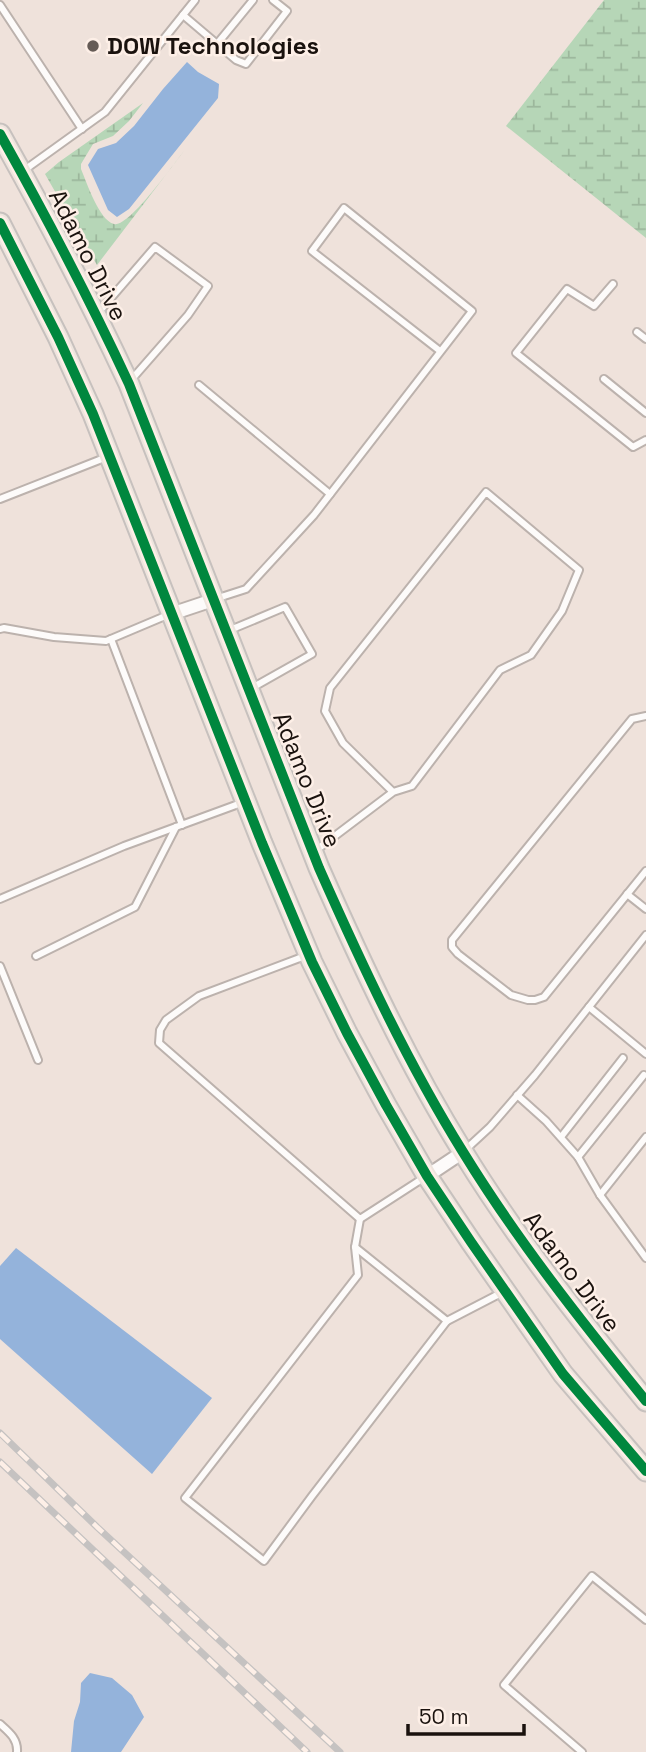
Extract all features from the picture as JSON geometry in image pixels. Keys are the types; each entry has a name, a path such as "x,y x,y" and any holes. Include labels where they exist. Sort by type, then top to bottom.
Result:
{"main road":[{"name":"Adamo Drive","path":"0,134 66,254 129,384 313,852 386,1013 463,1152 537,1263 646,1401"},
{"path":"0,223 58,337 93,414 246,802 309,955 347,1033 427,1176 504,1292 564,1374 646,1471"}],"street":[{"path":"172,614 213,600"},
{"path":"427,1176 463,1152"}],"lane":[{"path":"21,172 105,112 195,0"},
{"path":"217,44 253,0"},
{"path":"183,15 236,60 246,64 287,11 273,0"},
{"path":"0,5 82,129"},
{"path":"213,600 246,589 314,515 472,311 344,208 312,251 440,351"},
{"path":"97,315 155,247 208,286 188,315 129,384"},
{"path":"613,284 594,306 568,289 516,353 634,447 646,440"},
{"path":"637,332 646,339"},
{"path":"604,379 646,413"},
{"path":"198,385 330,494"},
{"path":"0,499 109,457"},
{"path":"313,852 393,792 412,786 500,670 531,654 562,611 579,569 486,492 330,688 325,711 343,743 393,792"},
{"path":"225,632 285,607 312,654 248,690"},
{"path":"0,629 106,641 172,614"},
{"path":"36,956 135,907 179,826 111,639"},
{"path":"646,716 632,719 452,940 452,947 511,995 528,1000 544,997 646,871"},
{"path":"0,899 124,846 246,802"},
{"path":"627,894 646,909"},
{"path":"463,1152 490,1127 517,1095 646,934"},
{"path":"309,955 199,996 166,1020 160,1030 159,1043 360,1219"},
{"path":"0,966 38,1060"},
{"path":"589,1007 646,1054"},
{"path":"561,1137 622,1058"},
{"path":"578,1157 644,1075"},
{"path":"517,1095 546,1121 578,1157 600,1195 646,1258"},
{"path":"600,1195 646,1137"},
{"path":"427,1176 360,1219 355,1247 358,1275 185,1498 264,1561 447,1321 504,1292"},
{"path":"355,1247 447,1321"},
{"path":"582,1752 504,1685 592,1576 646,1620"},
{"path":"0,1724 15,1738 17,1752"}],"green space":[{"path":"604,0 646,0 646,238 506,126"},
{"path":"143,103 113,136 93,144 81,164 90,191 103,216 114,224 121,223 130,216 184,151 97,265 45,174"}],"water":[{"path":"187,62 219,84 218,98 129,209 117,217 108,210 88,165 98,149 116,143 134,126"},
{"path":"16,1248 212,1398 152,1474 0,1339 0,1266"},
{"path":"90,1673 112,1678 132,1695 144,1717 121,1752 71,1752 81,1683"}],"railway":[{"path":"0,1433 97,1527 340,1752"},
{"path":"0,1462 307,1752"}],"cycle path":[{"path":"0,134 67,258 129,384 319,868 404,1048 442,1118 505,1217 646,1401"},
{"path":"0,223 58,337 93,414 262,843 312,962 347,1033 427,1176 471,1242 563,1374 646,1471"}],"place":[{"name":"DOW Technologies","path":"93,46"}]}
